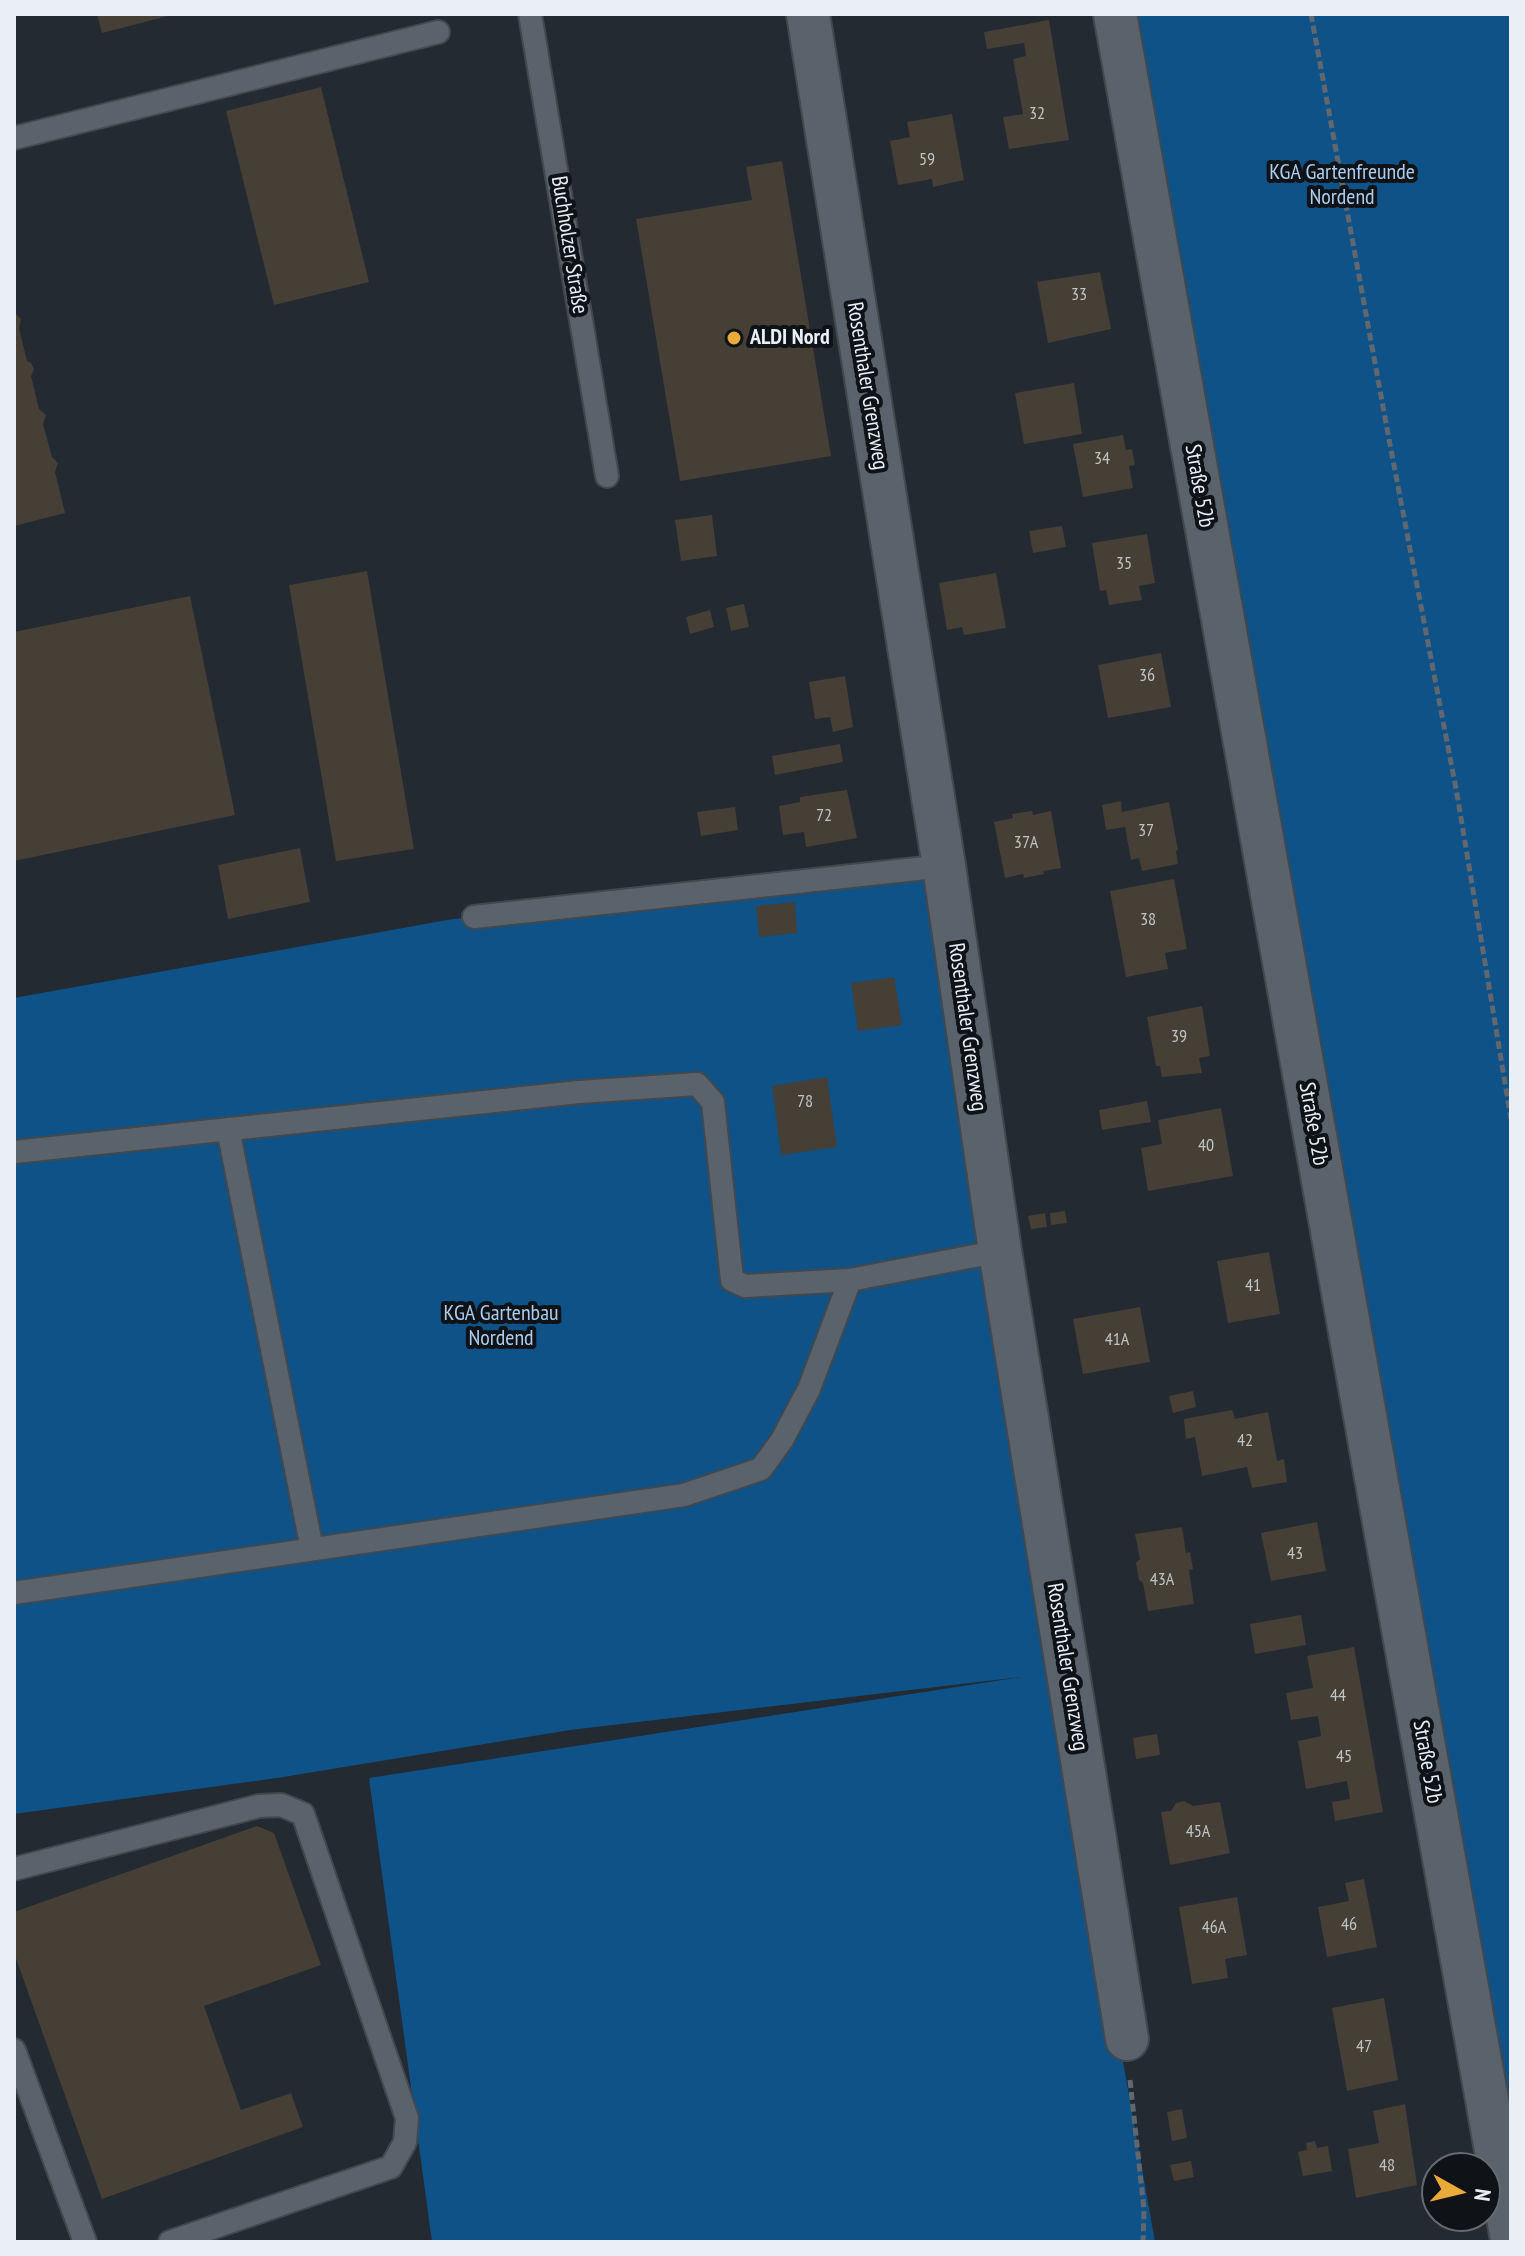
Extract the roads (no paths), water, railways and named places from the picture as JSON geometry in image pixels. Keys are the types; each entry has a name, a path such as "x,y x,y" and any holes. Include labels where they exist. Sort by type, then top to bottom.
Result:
{"street":[{"name":"Rosenthaler Grenzweg","path":"808,14 944,866 1000,1251 1127,2039"},
{"name":"Straße 52b","path":"1115,14 1511,2234"}],"lane":[{"name":"Buchholzer Straße","path":"530,14 607,476"},
{"path":"14,138 438,32"},
{"path":"474,917 944,866"},
{"path":"14,1152 579,1092 697,1084 713,1102 732,1280 745,1286 850,1280 1000,1251"},
{"path":"228,1129 312,1549"},
{"path":"14,1593 684,1495 761,1469 782,1440 809,1389 850,1280"},
{"path":"14,1869 259,1806 281,1805 303,1814 407,2118 405,2142 391,2167 170,2242"},
{"path":"14,2050 85,2242"}],"place":[{"name":"ALDI Nord","path":"734,338"}],"park label":[{"name":"KGA Gartenfreunde Nordend","path":"1342,186"},
{"name":"KGA Gartenbau Nordend","path":"501,1326"}]}
